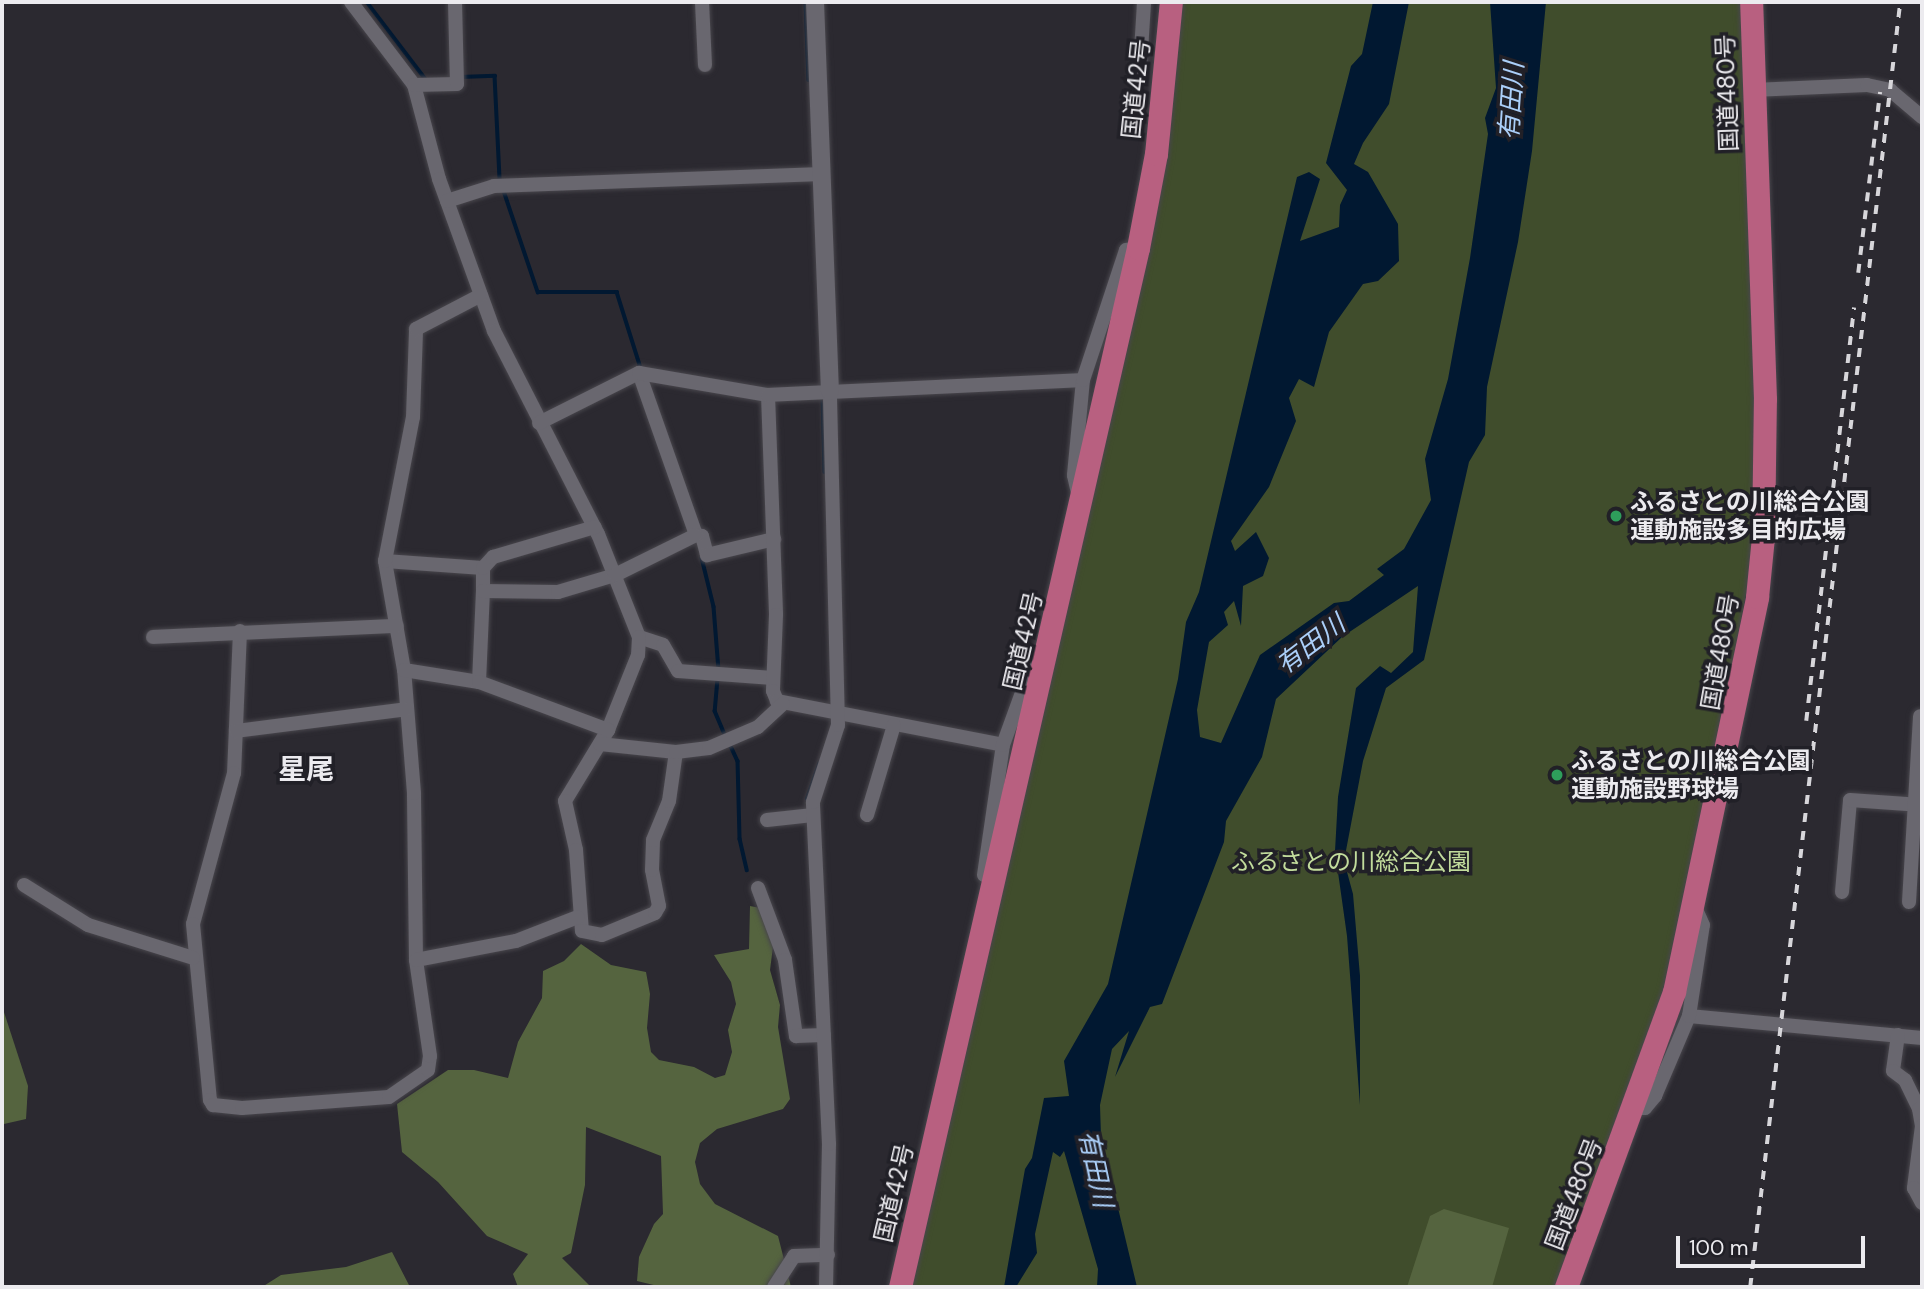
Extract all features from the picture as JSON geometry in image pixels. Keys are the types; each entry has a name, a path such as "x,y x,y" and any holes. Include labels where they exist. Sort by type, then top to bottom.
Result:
{"highway":[{"name":"国道42号","path":"900,1287 1138,248 1156,154 1171,2"},
{"name":"国道480号","path":"1566,1287 1635,1108 1674,992 1695,907 1740,693 1763,537 1765,399 1752,90 1751,2"}],"street":[{"path":"352,2 414,85 447,201 481,295 539,423 595,527 639,637 638,655 608,730 565,801 576,850 578,916 582,931 596,935 655,913 659,906 652,870 653,840 669,802 676,752"},
{"path":"414,85 457,84 455,2"},
{"path":"702,2 705,65"},
{"path":"815,2 830,391 838,714 833,746 815,788 813,816 824,1035 828,1255 826,1287"},
{"path":"1140,68 1144,2"},
{"path":"1752,90 1842,84 1890,89 1922,103"},
{"path":"1890,89 1922,117"},
{"path":"447,201 494,186 822,174"},
{"path":"1082,496 1074,482 1083,380 1126,250 1138,248"},
{"path":"240,631 230,796 193,924 193,958 210,1100 223,1108 389,1097 421,1075 430,1064 430,1056 416,960 414,793 404,670 385,561 413,417 416,329 481,295"},
{"path":"539,423 639,373 768,395 1083,380"},
{"path":"639,373 696,535"},
{"path":"768,395 774,539 774,696 783,704 1003,745"},
{"path":"480,682 483,568 492,557 595,527"},
{"path":"483,591 558,592 615,575 696,535 702,536 711,557 774,539"},
{"path":"385,561 483,568"},
{"path":"153,637 397,626"},
{"path":"639,637 663,645 678,671 773,677"},
{"path":"987,914 982,889 1003,745 1038,650 1051,637"},
{"path":"404,670 480,682 608,730"},
{"path":"600,744 676,752 709,748 749,732 783,704"},
{"path":"236,731 407,709"},
{"path":"1909,902 1918,804 1920,716"},
{"path":"867,815 894,725"},
{"path":"1842,892 1850,800 1918,804"},
{"path":"766,820 813,816"},
{"path":"24,885 88,925 193,958"},
{"path":"758,888 785,960 796,1036 824,1035"},
{"path":"1635,1108 1645,1108 1655,1096 1689,1016 1703,925 1695,907"},
{"path":"416,960 523,939 578,916"},
{"path":"1689,1016 1922,1038"},
{"path":"1898,1035 1893,1071 1905,1080 1919,1109 1922,1126 1914,1188 1922,1203"},
{"path":"774,1287 794,1256 828,1255"}],"green space":[{"name":"ふるさとの川総合公園","path":"1177,2 1742,2 1757,342 1756,542 1675,960 1555,1287 906,1287 980,973"},
{"path":"750,906 765,909 773,947 770,970 780,1005 778,1027 790,1099 783,1109 717,1129 700,1143 695,1162 700,1184 715,1204 778,1236 791,1287 662,1287 637,1281 639,1257 654,1224 663,1214 661,1156 586,1127 585,1185 571,1253 562,1258 591,1287 518,1287 513,1274 528,1254 487,1236 438,1182 402,1152 397,1104 448,1070 474,1070 508,1078 518,1042 542,998 543,971 564,961 581,944 611,965 646,972 650,994 647,1028 651,1052 659,1060 694,1067 715,1078 725,1075 732,1052 728,1030 736,1004 731,982 714,955 749,949"},
{"path":"2,1006 28,1086 26,1119 4,1124"},
{"path":"1444,1209 1509,1228 1492,1287 1407,1287 1430,1216"},
{"path":"392,1252 410,1287 262,1287 281,1275 346,1267"}],"water":[{"name":"有田川","path":"1373,2 1409,2 1389,104 1363,143 1354,164 1368,172 1398,224 1399,261 1378,281 1363,284 1329,332 1314,387 1299,379 1289,398 1296,421 1269,487 1231,541 1235,551 1256,532 1269,558 1263,576 1243,586 1241,626 1234,601 1224,612 1228,625 1209,642 1197,710 1200,737 1221,743 1260,655 1334,603 1349,601 1384,575 1377,569 1404,549 1431,500 1425,459 1448,379 1470,258 1488,134 1485,118 1496,88 1490,2 1546,2 1532,151 1518,242 1487,387 1485,435 1469,462 1424,660 1386,688 1363,761 1344,861 1353,894 1360,976 1360,1105 1347,936 1335,851 1338,797 1356,688 1380,666 1391,673 1413,652 1418,586 1342,637 1276,699 1262,757 1226,821 1224,842 1162,1004 1150,1007 1115,1077 1129,1031 1112,1049 1100,1105 1101,1137 1137,1287 1097,1287 1098,1269 1064,1151 1060,1157 1053,1152 1035,1234 1037,1253 1016,1287 1004,1287 1025,1169 1032,1158 1044,1098 1069,1096 1064,1061 1108,984 1178,679 1186,622 1199,592 1297,177 1309,172 1320,179 1300,241 1339,227 1340,205 1347,190 1326,163 1351,66 1362,54"}],"waterway":[{"path":"367,2 425,78"},
{"path":"806,2 809,80"},
{"path":"460,77 495,76 500,180"},
{"path":"504,191 538,292 617,292 641,368"},
{"path":"823,395 825,472"},
{"path":"702,558 714,607 719,671"},
{"path":"718,679 715,711 725,735"},
{"path":"729,742 738,761 740,839 747,870"},
{"path":"807,799 819,764"}],"railway":[{"path":"1750,1287 1900,2"},
{"path":"1858,273 1880,92"},
{"path":"1806,721 1854,308"}],"place":[{"name":"ふるさとの川総合公園 運動施設多目的広場","path":"1616,516"},
{"name":"ふるさとの川総合公園 運動施設野球場","path":"1557,775"}],"district":[{"name":"星尾","path":"306,770"}]}
